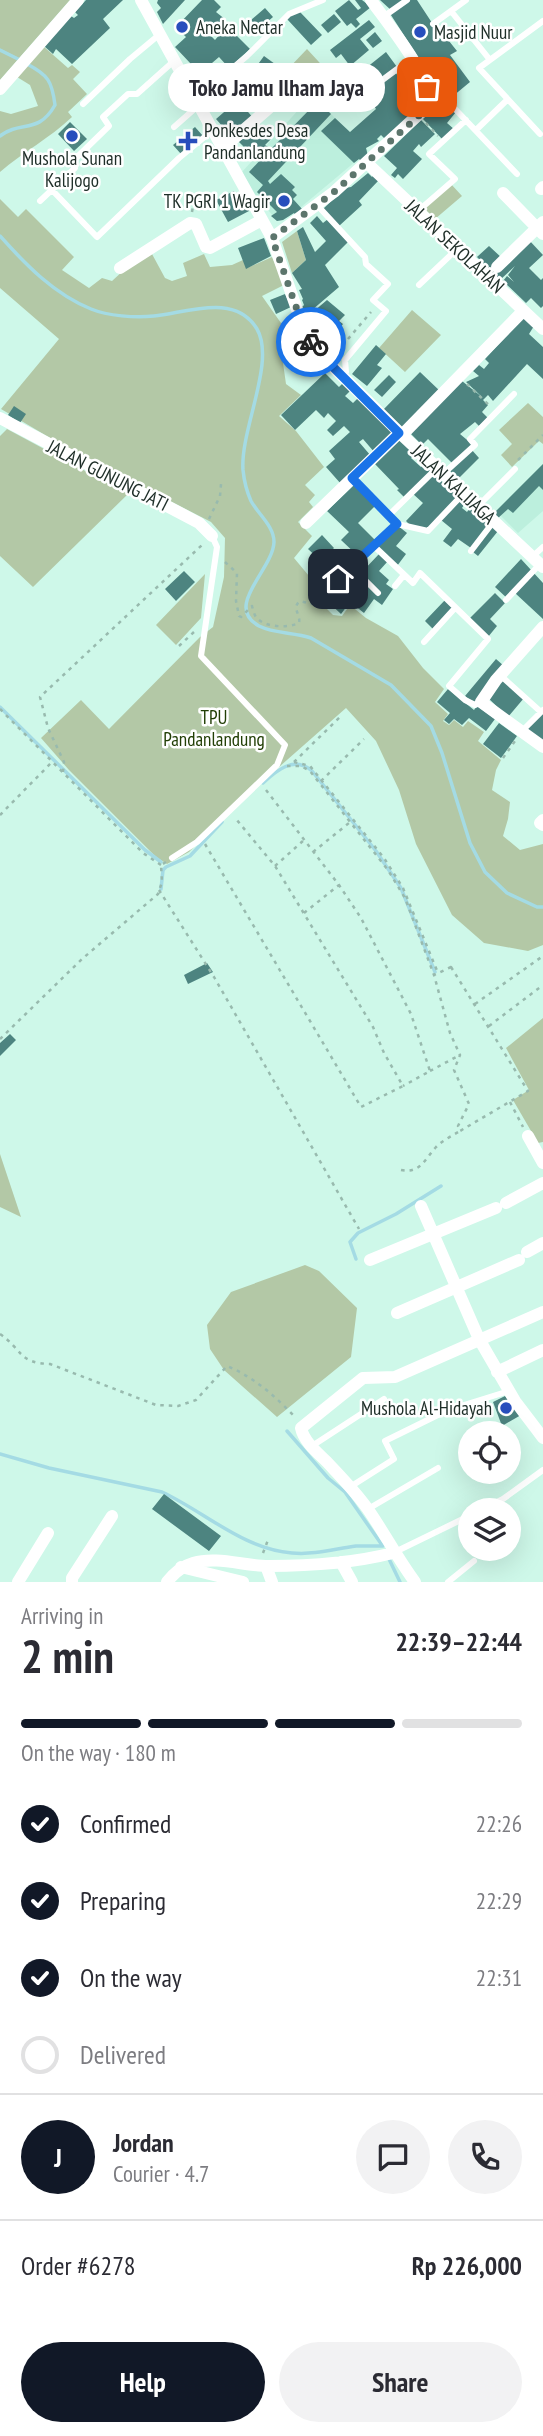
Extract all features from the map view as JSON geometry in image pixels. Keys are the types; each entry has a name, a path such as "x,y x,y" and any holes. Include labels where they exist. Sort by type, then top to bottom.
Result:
{"street":[{"path":"0,89 78,0"},
{"name":"JALAN KALIJAGA","path":"141,0 272,238 304,329 316,350 400,434 538,563"},
{"path":"272,238 368,163 430,104 431,99 413,56 370,0"},
{"path":"223,148 293,87"},
{"name":"JALAN SEKOLAHAN","path":"368,163 457,249 492,272 523,311 543,329"},
{"path":"492,272 541,228 503,193"},
{"path":"120,268 193,222 208,248 262,220"},
{"path":"306,523 459,377 523,311"},
{"name":"JALAN GUNUNG JATI","path":"0,418 199,523 208,532"},
{"path":"543,627 500,675 481,702 543,747"},
{"path":"528,1136 543,1163"},
{"path":"369,1260 435,1235 543,1183"},
{"path":"421,1206 479,1339 509,1391 543,1438"},
{"path":"397,1313 458,1288 523,1256 543,1243"},
{"path":"415,1582 388,1554 368,1509 312,1446 302,1433 303,1426 363,1378 395,1377 542,1312"},
{"path":"497,1372 543,1350"},
{"path":"72,1582 112,1516"},
{"path":"18,1582 48,1533"},
{"path":"167,1582 181,1567 194,1562 266,1566 341,1562 388,1554"},
{"path":"341,1562 352,1582"},
{"path":"266,1566 272,1582"},
{"path":"181,1567 243,1582"}],"lane":[{"path":"174,127 289,14 323,0"},
{"path":"383,17 407,0"},
{"path":"433,24 466,0"},
{"path":"451,11 490,60"},
{"path":"540,134 479,68 543,20"},
{"path":"83,104 160,34"},
{"path":"346,107 413,56"},
{"path":"40,201 75,168 71,163 109,126 103,117 128,94 138,94 175,60"},
{"path":"431,99 443,100 466,120 517,174"},
{"path":"475,130 507,100"},
{"path":"418,211 455,179 429,154 466,120"},
{"path":"52,190 97,237 179,158 213,130"},
{"path":"317,205 365,257 366,264 388,284 373,300 386,311 345,360 346,372 342,376"},
{"path":"419,285 457,249"},
{"path":"388,516 475,444 470,439 514,394"},
{"path":"478,506 515,469"},
{"path":"352,478 397,524 428,531 464,493"},
{"path":"471,551 494,521"},
{"path":"325,591 397,524"},
{"path":"172,858 197,842 277,765 284,751 283,741 203,660 201,650 208,619 217,547 208,532"},
{"path":"375,547 413,583 420,573 488,639 449,686 465,700 475,705 481,702"},
{"path":"506,600 538,563 543,547"},
{"path":"351,566 378,593"},
{"path":"395,586 404,575"},
{"path":"424,642 455,608"},
{"path":"500,675 542,711 521,733"},
{"path":"350,1487 394,1459 385,1441 448,1410 509,1391"},
{"path":"312,1446 384,1399"},
{"path":"368,1509 438,1468"},
{"path":"504,1498 543,1471"},
{"path":"388,1554 458,1521"},
{"path":"448,1582 474,1561"}],"path":[{"path":"419,116 443,141"},
{"path":"193,222 195,194"},
{"path":"329,363 378,304"},
{"path":"459,377 496,412"},
{"path":"515,469 516,463 543,435"},
{"path":"63,770 64,762 48,728 40,697 208,532 220,496 221,484"},
{"path":"216,557 237,573 236,601 241,617 252,606 257,618 265,624 295,626 299,624 300,618 296,604 300,601 311,604 325,591"},
{"path":"179,646 208,619"},
{"path":"0,709 143,853 161,865"},
{"path":"340,717 294,762 310,766 384,858 403,888 436,974 450,1033 460,1055 454,1070 469,1104 458,1126 460,1131"},
{"path":"503,758 521,733"},
{"path":"321,781 364,739"},
{"path":"0,815 53,761"},
{"path":"281,769 286,766 306,768 374,850 405,898 436,974"},
{"path":"262,784 361,918 389,975 402,994 430,1071"},
{"path":"231,813 275,866 373,1027 403,1086"},
{"path":"313,852 349,822"},
{"path":"275,866 304,840"},
{"path":"204,843 361,1107 460,1055"},
{"path":"161,865 172,858"},
{"path":"0,1039 82,959 158,894 162,882 161,865"},
{"path":"304,913 339,885"},
{"path":"159,890 214,977 359,1228"},
{"path":"475,1004 543,956"},
{"path":"401,1170 419,1168 437,1147 528,1091 452,967 436,974"},
{"path":"489,1026 543,985"},
{"path":"509,1102 528,1136"},
{"path":"0,1334 27,1361 50,1364 156,1405 178,1406 196,1400 226,1366 246,1373 303,1426"}],"shaded area":[{"path":"312,95 368,151 294,213 277,221 255,194 242,172"},
{"path":"543,464 543,511 518,533 496,511"}],"green space":[{"path":"0,0 70,0 0,80"},
{"path":"43,46 68,68 72,65 80,72 73,79 87,94 68,112 72,117 0,172 0,111 11,114 38,106 30,85 17,77"},
{"path":"307,49 341,86 321,104 287,70"},
{"path":"451,184 462,196 435,219 424,208"},
{"name":"TPU Pandanlandung","path":"0,199 18,217 26,209 74,257 62,270 89,288 102,278 112,281 124,270 152,254 165,278 172,281 187,276 183,263 204,254 210,267 232,265 243,260 247,268 272,257 284,285 262,296 288,333 282,356 286,384 301,395 279,416 296,431 324,467 305,485 315,495 309,502 313,507 298,522 312,536 294,558 319,588 313,595 333,615 342,616 350,605 366,618 398,636 444,689 435,702 448,714 443,721 449,725 454,720 463,727 468,721 484,732 478,741 501,760 492,790 510,802 503,836 520,850 543,844 543,945 528,951 484,943 452,915 416,844 399,790 376,741 346,708 245,797 189,852 167,864 156,857 69,770 41,738 81,700 109,729 213,627 224,577 225,538 211,522 69,449 1,409 59,339 0,288"},
{"path":"297,231 306,260 292,273 282,242"},
{"path":"412,310 441,335 405,372 379,348"},
{"path":"528,403 543,417 543,444 539,441 512,467 501,455 512,444 499,430"},
{"path":"7,429 128,494 33,587 0,556 0,436"},
{"path":"205,574 201,618 176,645 156,625"},
{"path":"543,1018 543,1142 538,1143 513,1100 529,1090 506,1048"},
{"path":"0,1154 21,1217 0,1207"},
{"path":"305,1265 319,1271 357,1308 351,1357 277,1417 224,1370 210,1349 207,1325 231,1292"}],"building":[{"path":"86,0 123,0 103,19 110,28 72,64 56,49 53,54 44,46 71,16 74,18 78,15 75,12"},
{"path":"158,0 185,0 163,24 157,12 161,8"},
{"path":"202,0 214,0 221,7 216,12 226,20 211,36 215,40 227,26 250,49 229,68 219,57 212,63 221,74 201,91 187,68 191,64 175,47 186,37 176,27"},
{"path":"349,0 358,10 361,8 355,0 362,0 371,7 356,19 360,24 356,28 351,23 347,26 335,11"},
{"path":"380,0 417,0 440,35 439,40 445,36 457,51 450,55 470,82 447,101 441,94 439,96 426,72 431,68 423,57 420,60 389,12 392,11"},
{"path":"265,8 273,17 259,29 251,20"},
{"path":"300,12 322,35 311,45 287,19"},
{"path":"334,14 341,22 328,33 321,25"},
{"path":"369,20 375,27 360,39 369,50 350,66 341,54 336,58 330,50"},
{"path":"375,32 382,41 373,48 366,40"},
{"path":"386,52 397,67 377,82 366,68"},
{"path":"264,56 275,64 268,75 256,67"},
{"path":"278,72 289,83 273,99 262,88"},
{"path":"395,72 406,86 415,79 420,86 411,93 414,96 421,90 427,97 423,100 425,102 385,139 381,135 377,139 379,141 366,148 368,156 362,162 359,159 354,163 321,131 335,118 350,132 376,109 365,94"},
{"path":"247,74 257,82 244,97 234,88"},
{"path":"260,87 269,97 253,112 244,101"},
{"path":"312,95 331,114 268,181 270,184 281,174 295,187 292,190 297,195 293,199 303,210 296,216 294,213 277,221 271,216 277,212 257,192 263,185 249,172 263,157 258,153 254,157 236,139 256,122 271,139 265,145 271,149 312,107 306,101"},
{"path":"238,100 254,119 227,140 223,127 216,119"},
{"path":"438,103 442,106 445,103 456,112 447,123 455,130 443,140 423,119"},
{"path":"421,120 435,134 413,151 422,159 403,179 398,174 395,178 391,175 397,168 384,156"},
{"name":"Mushola Sunan Kalijogo","path":"70,122 87,139 74,151 58,134"},
{"name":"Ponkesdes Desa Pandanlandung","path":"195,127 203,136 181,154 173,145"},
{"path":"368,173 372,177 374,174 379,180 359,201 362,205 339,226 323,209 345,188 351,187"},
{"path":"234,191 239,203 243,201 249,211 228,222 216,200"},
{"path":"317,216 323,223 328,219 348,242 325,265 339,287 305,316 299,290 302,289 292,273 306,260 297,231 303,227 315,252 326,241 310,223"},
{"path":"264,238 271,256 246,269 238,248"},
{"path":"528,239 543,255 529,268 541,280 543,278 541,308 531,298 526,303 503,281 507,276 514,282 508,275 515,266 500,280 477,257 489,246 503,259"},
{"path":"285,294 291,307 276,314 270,300"},
{"path":"327,300 345,315 339,321 343,324 323,348 311,335 317,329 310,324 311,321 307,317"},
{"path":"524,317 534,326 529,334 543,347 543,379 527,364 493,401 488,395 483,400 488,405 482,412 488,418 479,426 475,422 460,434 473,445 453,464 428,439 422,445 410,433 462,381 482,397 466,382 479,376 473,371 479,365 484,369 489,363 485,359"},
{"path":"376,345 386,354 377,365 382,368 367,386 352,374"},
{"path":"299,346 308,354 299,364 289,356"},
{"path":"420,372 441,392 403,429 383,410"},
{"path":"325,373 339,387 343,383 351,390 345,396 353,403 358,398 394,434 375,453 363,439 359,442 371,456 341,484 326,467 335,459 329,451 350,432 344,426 333,436 327,430 336,421 328,413 324,418 316,410 295,430 281,415"},
{"path":"389,375 396,382 382,397 374,390"},
{"path":"14,406 26,414 20,423 8,415"},
{"path":"399,438 415,454 411,458 421,467 424,463 432,471 405,498 374,463"},
{"path":"471,449 479,458 458,479 449,470"},
{"path":"543,464 543,490 539,486 513,513 508,509 497,519 493,514"},
{"path":"432,473 459,496 428,529 411,526 406,521 423,503 412,493"},
{"path":"355,484 376,505 358,523 377,542 359,557 341,540 349,532 327,511"},
{"path":"462,497 466,502 462,508 467,512 470,508 490,525 471,548 458,539 451,547 443,541 452,529 441,520"},
{"path":"397,525 407,533 396,546 406,554 397,566 377,547"},
{"path":"492,526 498,531 478,556 473,552"},
{"path":"322,535 334,548 321,561 308,549"},
{"path":"379,554 388,561 379,571 389,580 386,584 393,589 382,605 374,599 364,613 349,601 356,591 342,580 351,570 361,573"},
{"path":"521,559 543,583 543,619 515,593 509,600 495,587"},
{"path":"184,571 195,582 176,601 165,589"},
{"path":"333,588 350,602 341,614 324,598"},
{"path":"495,593 505,603 490,619 497,626 488,637 469,619"},
{"path":"445,600 453,609 434,630 425,621"},
{"path":"496,659 504,666 474,703 465,696"},
{"path":"502,678 524,698 508,717 487,697"},
{"path":"448,689 474,710 477,706 495,719 486,731 469,718 462,725 454,719 449,724 444,720 450,713 437,702"},
{"path":"543,711 543,742 524,731"},
{"path":"499,723 517,736 501,758 483,744"},
{"path":"207,963 213,972 188,984 184,975"},
{"path":"10,1034 16,1040 0,1056 0,1043"},
{"name":"Mushola Al-Hidayah","path":"505,1396 521,1415 511,1421 500,1421 493,1402"},
{"path":"164,1494 221,1536 209,1551 152,1509"}],"waterway":[{"path":"0,50 20,60"},
{"path":"0,136 8,131 36,124 49,114 55,105 48,80 27,64"},
{"path":"0,236 30,268 53,287 91,309 113,315 139,317 223,308 248,318 257,329 262,343 262,359 243,470 251,501 269,525 274,542 272,553 248,598 246,608 249,618 265,629 311,638 391,685 431,726 470,843 485,872 507,893 537,907 543,907"},
{"path":"0,707 145,850 161,862"},
{"path":"263,783 286,766 299,764 312,771 376,851 401,888 435,972"},
{"path":"161,889 163,870 190,856 222,822"},
{"path":"356,1259 350,1242 358,1233 396,1214 441,1186"},
{"path":"287,1431 328,1478 345,1492 382,1545"},
{"path":"0,1454 49,1468 162,1492 241,1537 274,1550 309,1553 356,1546 383,1546"},
{"path":"389,1559 400,1582"}],"way so far":[{"path":"311,342 272,238 334,192 424,111 431,99 427,87"}],"place":[{"name":"Aneka Nectar","path":"182,27"},
{"name":"Masjid Nuur","path":"420,32"},
{"name":"Toko Jamu Ilham Jaya","path":"427,87"},
{"name":"Mushola Sunan Kalijogo","path":"72,136"},
{"name":"Ponkesdes Desa Pandanlandung","path":"188,141"},
{"name":"TK PGRI 1 Wagir","path":"284,201"},
{"name":"Mushola Al-Hidayah","path":"506,1408"}],"route":[{"path":"311,342 399,433 352,478 397,524 338,579"}]}
